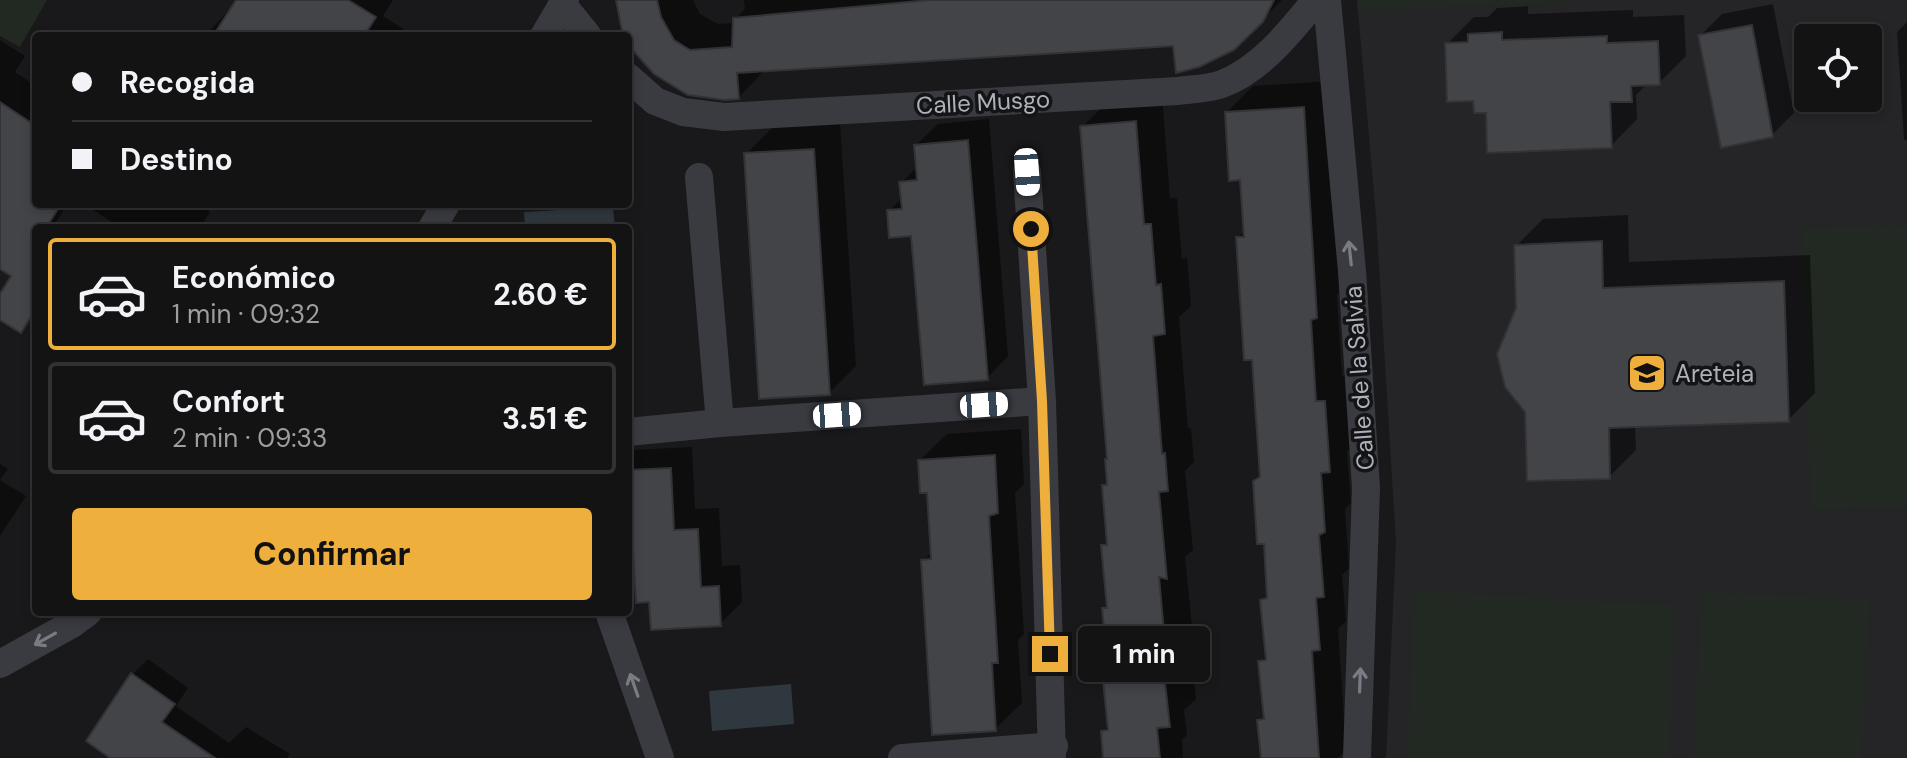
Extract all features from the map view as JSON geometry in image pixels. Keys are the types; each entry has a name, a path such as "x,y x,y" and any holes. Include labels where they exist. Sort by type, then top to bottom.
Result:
{"street":[{"name":"Calle Musgo","path":"632,81 655,101 683,112 724,117 1178,91 1221,84 1250,68 1287,36 1316,0"},
{"name":"Calle de la Salvia","path":"1327,0 1352,271 1366,488 1357,758"},
{"path":"546,32 563,2 585,32"},
{"path":"902,758 1053,752 1042,401 1027,172"},
{"path":"699,177 720,423"},
{"path":"632,432 1042,401"},
{"path":"0,664 83,616"},
{"path":"610,616 660,758"}],"shaded area":[{"path":"0,0 47,0 20,47 0,36"},
{"path":"1357,0 1907,0 1907,758 1386,758 1396,543 1376,216"},
{"path":"1357,0 1620,0 1358,10"},
{"path":"613,208 615,224 525,224 524,212"},
{"path":"1907,225 1907,507 1811,510 1802,228"},
{"path":"1414,591 1674,605 1669,758 1408,758"},
{"path":"1702,592 1870,600 1861,758 1693,758"},
{"path":"791,684 794,724 712,731 709,691"}],"building":[{"path":"236,0 348,0 376,17 367,32 216,32"},
{"path":"616,0 657,0 661,17 674,40 690,50 732,47 733,18 930,0 1274,0 1263,22 1234,50 1199,67 1176,73 1173,46 737,73 739,99 725,100 688,95 654,74 632,49 632,32 622,32"},
{"path":"1752,25 1773,137 1721,148 1698,35"},
{"path":"1502,32 1502,40 1607,36 1607,43 1658,41 1660,85 1631,86 1632,102 1610,102 1612,148 1487,153 1486,113 1474,113 1473,101 1447,102 1445,43 1468,42 1468,34"},
{"path":"0,102 32,123 32,208 58,208 48,224 32,224 32,315 21,333 0,320 0,294 11,276 0,269"},
{"path":"1304,107 1317,318 1311,320 1316,401 1325,401 1330,472 1321,473 1325,532 1319,535 1324,597 1316,598 1320,650 1312,651 1319,758 1261,758 1257,720 1264,719 1258,661 1266,660 1260,600 1267,598 1264,544 1257,544 1253,481 1260,477 1252,360 1244,360 1236,237 1244,237 1240,180 1229,181 1225,112"},
{"path":"1136,121 1144,224 1151,224 1156,285 1161,284 1165,334 1153,336 1162,454 1165,453 1168,491 1159,492 1167,579 1159,577 1167,665 1163,665 1170,727 1157,728 1160,758 1103,758 1101,731 1108,730 1102,670 1108,669 1102,608 1107,608 1101,545 1107,545 1102,485 1107,485 1107,459 1080,126"},
{"path":"968,140 988,380 924,385 911,236 889,238 887,210 902,209 899,182 917,180 914,145"},
{"path":"814,149 830,395 759,399 744,153"},
{"path":"1602,241 1603,288 1784,281 1789,422 1609,428 1610,479 1527,481 1525,412 1505,387 1497,354 1516,308 1514,245"},
{"path":"995,455 998,513 989,516 998,663 992,663 996,731 932,735 921,560 931,559 927,493 920,493 918,460"},
{"path":"671,468 674,530 698,529 701,587 719,586 721,626 651,630 649,602 636,603 632,470"},
{"path":"131,673 175,704 162,722 215,758 110,758 86,741"}],"place":[{"name":"Areteia","path":"1647,373"}],"route":[{"path":"1031,229 1042,401 1050,654"}]}
